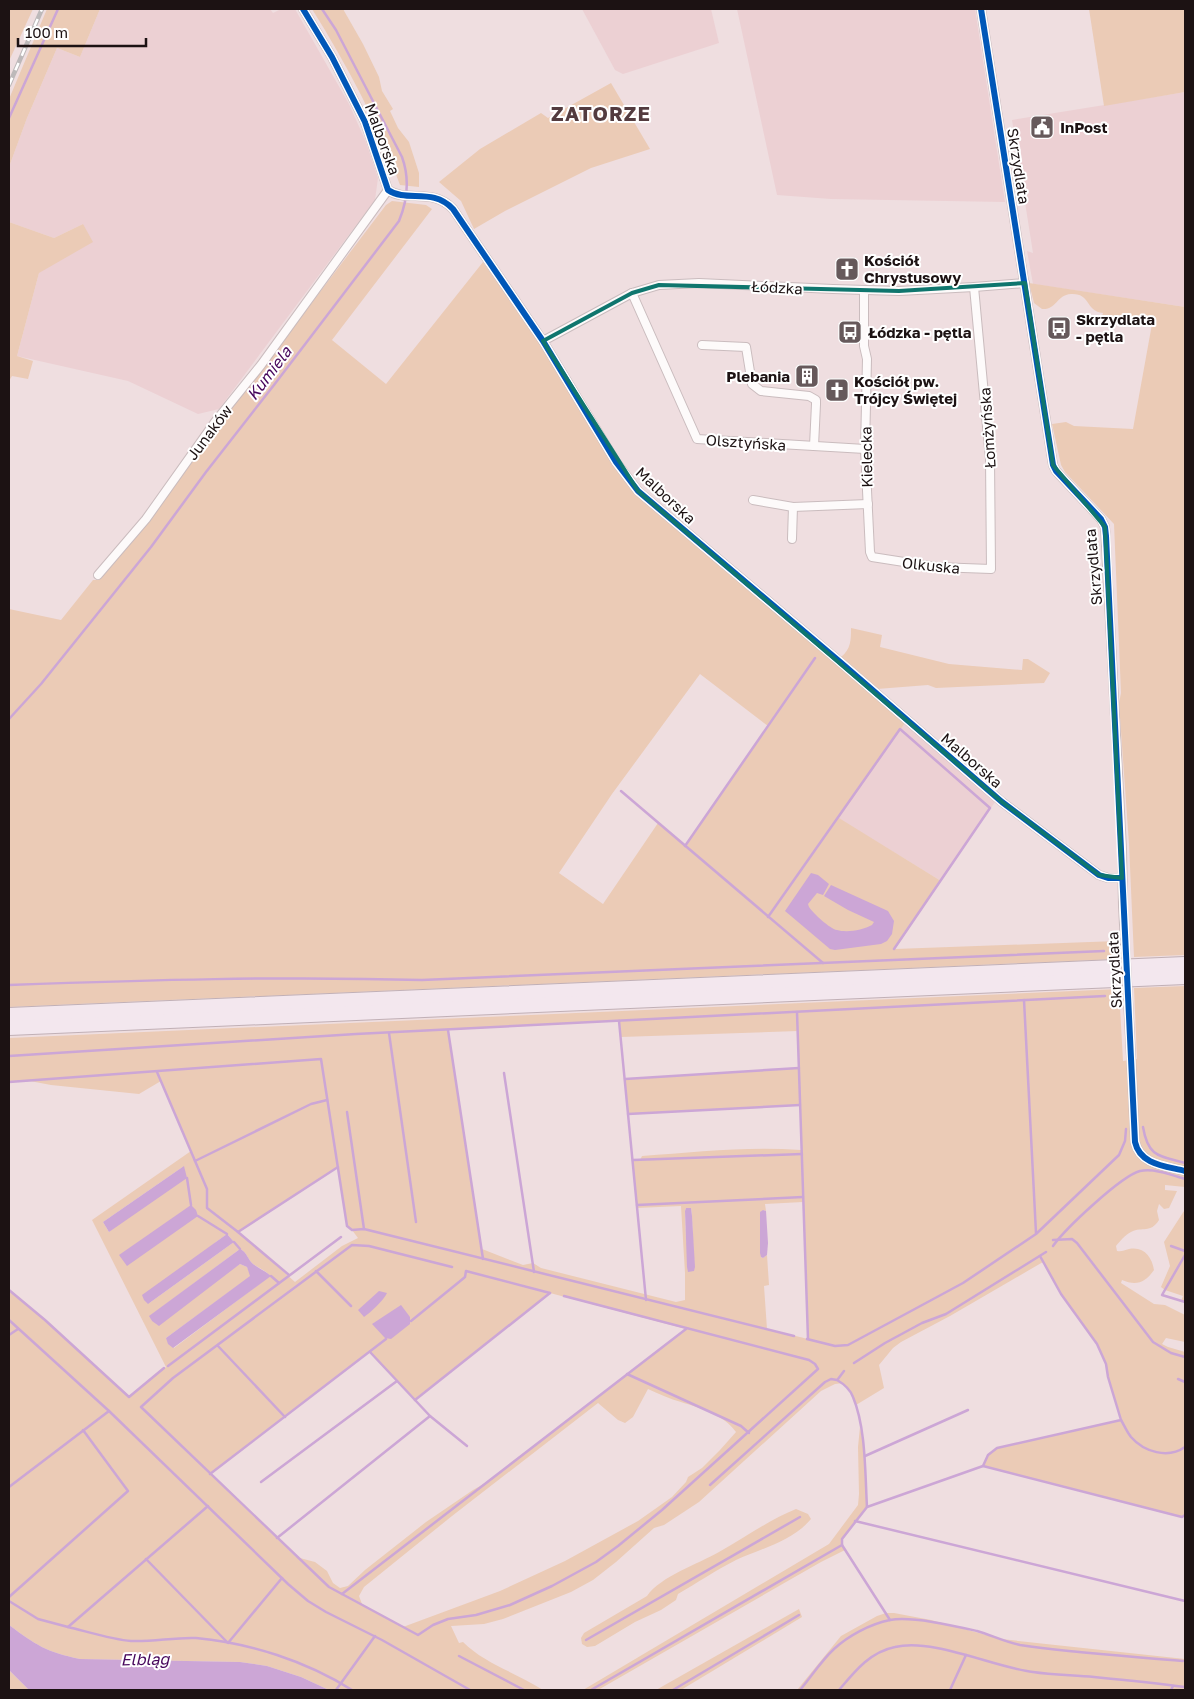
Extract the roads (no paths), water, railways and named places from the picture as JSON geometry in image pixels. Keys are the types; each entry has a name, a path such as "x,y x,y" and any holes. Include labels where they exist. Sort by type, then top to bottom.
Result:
{"highway":[{"path":"9,1015 1185,964"},
{"path":"9,1028 1185,977"}],"street":[{"name":"Malborska","path":"304,9 348,87 365,122 388,190 397,194 439,199 453,209 544,341 616,462 638,491 1002,802 1099,875 1108,878 1122,878"},
{"name":"Skrzydlata","path":"981,9 1053,465 1056,471 1101,520 1105,527 1135,1142 1138,1153 1148,1161 1185,1171"},
{"name":"Junaków","path":"98,575 146,519 215,422 261,365 388,190"},
{"name":"Łódzka","path":"544,341 632,293 660,285 692,283 864,290 974,288 1025,283"},
{"name":"Łomżyńska","path":"974,288 990,459 991,569"},
{"name":"Kielecka","path":"864,290 864,346 866,359 865,449 872,557"},
{"name":"Olsztyńska","path":"632,293 697,439 865,449"},
{"path":"702,345 746,347 752,384 761,391 810,396 813,398 816,404 814,446"},
{"name":"Kielecka","path":"753,500 792,507 868,504"},
{"path":"792,507 792,539"},
{"name":"Olkuska","path":"872,557 936,567 991,569"}],"waterway":[{"path":"9,118 58,9"},
{"name":"Kumiela","path":"9,719 41,684 151,547 206,472 399,221 407,189 405,165 336,30 322,9"},
{"path":"685,846 815,658"},
{"path":"768,917 900,729 990,808 894,949"},
{"path":"621,791 823,963"},
{"path":"9,985 215,979 319,978 422,980 1104,951"},
{"path":"9,1056 356,1034 1105,996"},
{"path":"1024,1000 1036,1233"},
{"path":"797,1012 808,1339"},
{"path":"619,1021 646,1300"},
{"path":"448,1030 483,1259"},
{"path":"389,1033 416,1222"},
{"path":"9,1082 321,1059 347,1226 352,1230 364,1229 794,1336"},
{"path":"625,1079 799,1068"},
{"path":"157,1072 207,1189 207,1208 289,1275"},
{"path":"504,1073 534,1272"},
{"path":"195,1161 311,1104 327,1100"},
{"path":"628,1114 800,1105"},
{"path":"347,1112 364,1229"},
{"path":"1143,1127 1148,1144 1156,1154 1185,1163"},
{"path":"807,1339 835,1346 848,1345 963,1283 1036,1234 1119,1155 1125,1141 1126,1129"},
{"path":"633,1160 802,1154"},
{"path":"238,1232 338,1167"},
{"path":"1053,1246 1107,1192 1131,1175 1140,1171 1151,1170 1185,1179"},
{"path":"187,1178 191,1205"},
{"path":"637,1205 803,1197"},
{"path":"198,1216 227,1234"},
{"path":"168,1366 341,1237"},
{"path":"1053,1240 1072,1239 1077,1243 1153,1342 1171,1353 1185,1357"},
{"path":"234,1242 240,1249"},
{"path":"452,1267 369,1246 352,1245 173,1378 141,1407 329,1587 418,1635 433,1625 448,1619 476,1615 510,1605 552,1586 596,1562 662,1510 818,1369 809,1360 564,1296"},
{"path":"1171,1246 1185,1251"},
{"path":"854,1363 885,1343 922,1323 946,1314 1046,1252"},
{"path":"1185,1255 1162,1295 1185,1302"},
{"path":"1040,1256 1061,1294 1097,1344 1106,1364 1121,1420 997,1448 988,1455 983,1466 1182,1517 1185,1515"},
{"path":"316,1271 351,1306"},
{"path":"411,1321 465,1277 466,1271 550,1293"},
{"path":"271,1276 279,1283"},
{"path":"9,1290 45,1320 129,1397 164,1368"},
{"path":"415,1400 550,1293"},
{"path":"9,1320 109,1411 288,1584 308,1601 470,1690"},
{"path":"9,1335 18,1329"},
{"path":"342,1594 686,1329"},
{"path":"210,1474 386,1339"},
{"path":"218,1346 285,1417"},
{"path":"370,1352 430,1416 467,1446"},
{"path":"838,1379 844,1371"},
{"path":"627,1374 741,1426 749,1433"},
{"path":"710,1485 825,1382 831,1379 837,1380 848,1389 857,1409 863,1436 867,1507"},
{"path":"1178,1379 1185,1382"},
{"path":"261,1482 397,1381"},
{"path":"865,1456 968,1410"},
{"path":"9,1487 109,1411"},
{"path":"277,1538 430,1416"},
{"path":"1121,1420 1131,1437 1149,1450 1171,1453 1185,1447"},
{"path":"9,1597 128,1491 83,1430"},
{"path":"890,1620 842,1545 842,1539 867,1507 983,1466"},
{"path":"9,1601 38,1619 68,1627 208,1506"},
{"path":"586,1640 800,1517"},
{"path":"855,1521 1185,1601"},
{"path":"591,1690 842,1545"},
{"path":"146,1559 228,1643 282,1578"},
{"path":"673,1690 799,1615"},
{"path":"800,1690 820,1664 840,1644 875,1624 899,1619 921,1620 977,1631 1020,1645 1183,1661"},
{"path":"68,1627 131,1641 196,1638 237,1644 297,1662 352,1690"},
{"path":"336,1690 375,1636"},
{"path":"839,1690 857,1669 878,1653 895,1647 910,1645 927,1646 1033,1672 1185,1687"},
{"path":"950,1690 966,1655"},
{"path":"459,1656 524,1690"},
{"path":"1171,1690 1173,1686"}],"railway":[{"path":"9,85 42,9"}],"place":[{"name":"InPost","path":"1042,127"},
{"name":"Kościół Chrystusowy","path":"847,269"},
{"name":"Skrzydlata - pętla","path":"1059,328"},
{"name":"Łódzka - pętla","path":"850,332"},
{"name":"Plebania","path":"807,376"},
{"name":"Kościół pw. Trójcy Świętej","path":"837,390"}],"district":[{"name":"ZATORZE","path":"601,113"}],"water label":[{"name":"Elbląg","path":"145,1659"}]}
